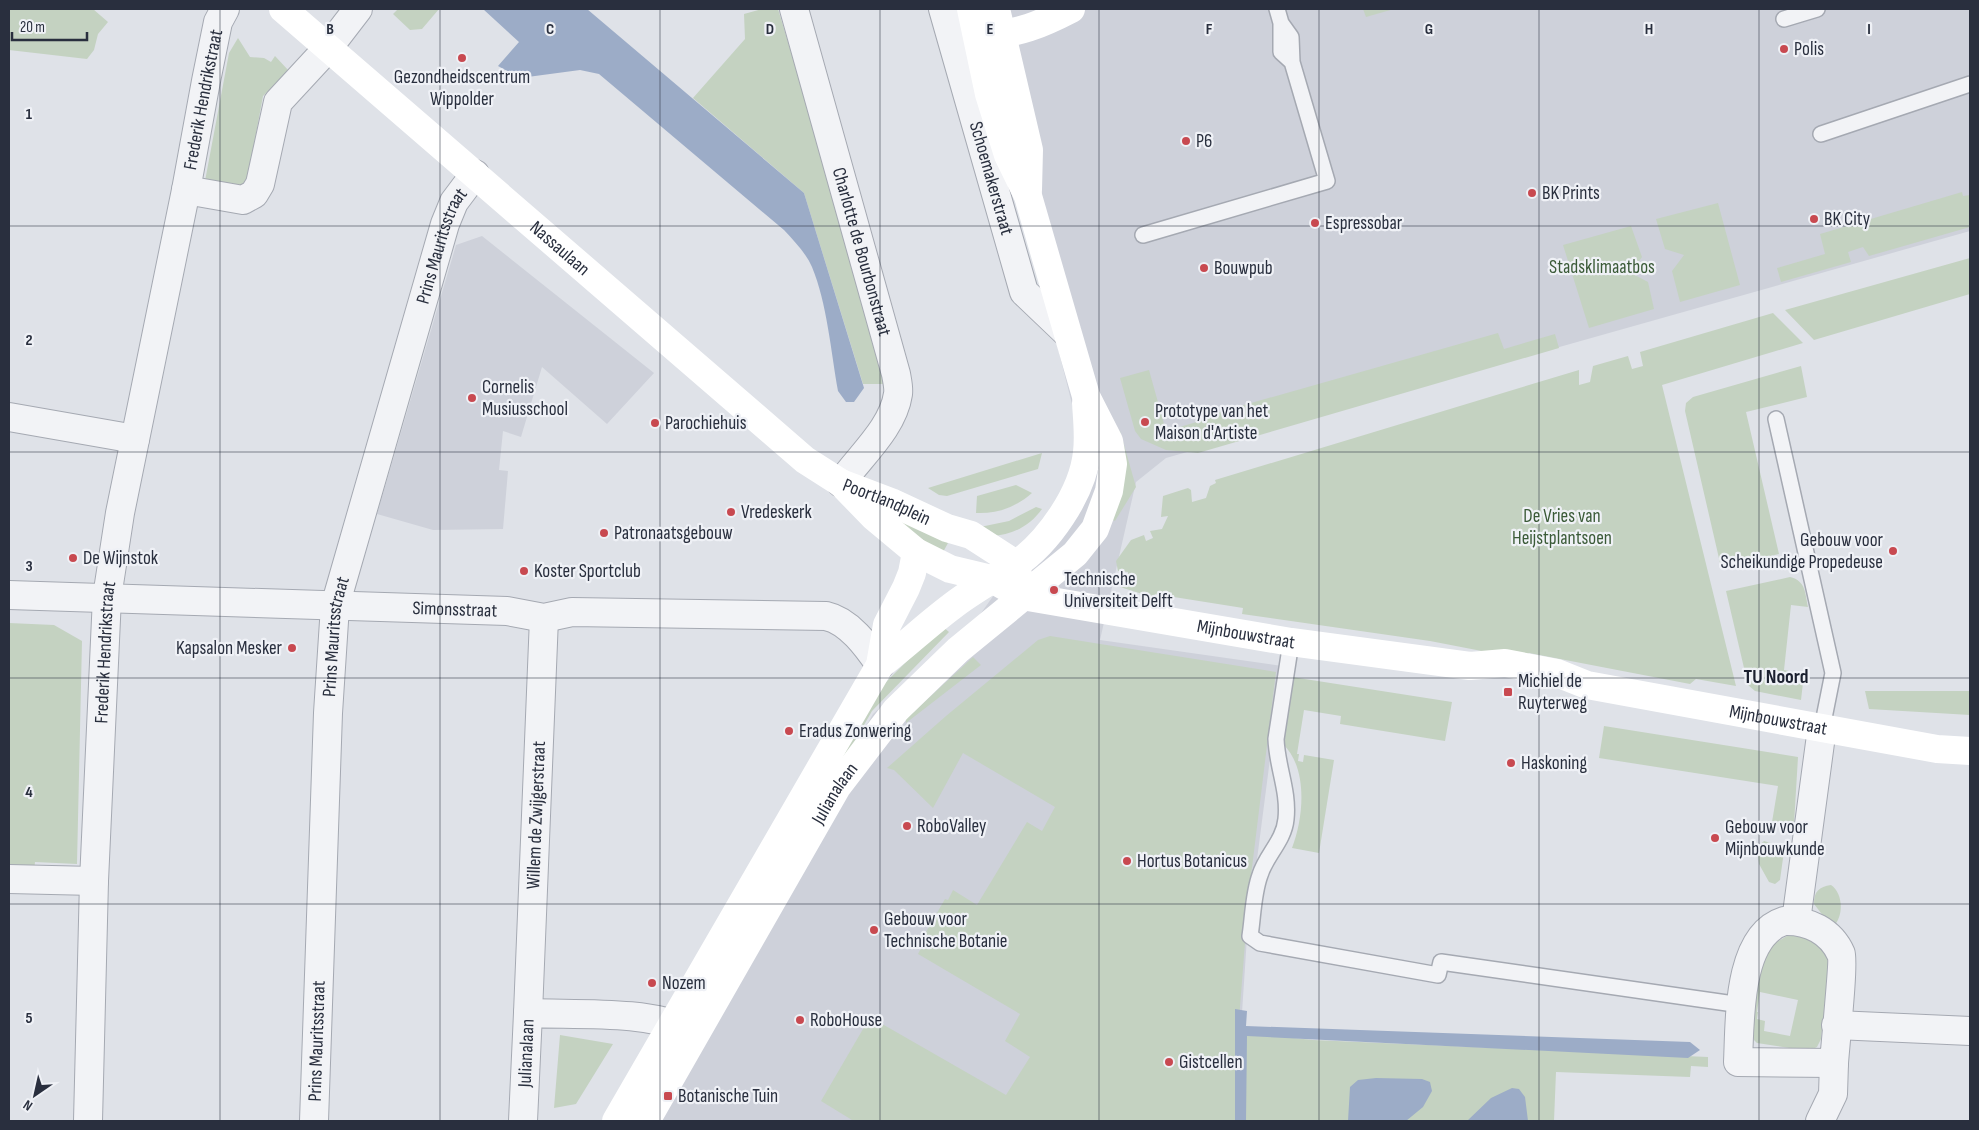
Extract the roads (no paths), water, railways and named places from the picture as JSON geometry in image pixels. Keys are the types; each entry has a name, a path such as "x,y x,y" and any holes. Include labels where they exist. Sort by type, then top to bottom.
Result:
{"main road":[{"name":"Nassaulaan","path":"283,9 755,419 805,460 841,483"},
{"path":"992,18 1047,21 1071,9"},
{"name":"Schoemakerstraat","path":"992,18 990,94 1008,155 1028,196 1086,396 1109,441 1113,464 1103,510 1095,529 1074,554 1022,596"},
{"name":"Schoemakerstraat","path":"1016,564 1042,543 1073,495 1087,452 1086,396"},
{"name":"Poortlandplein","path":"841,483 874,517 916,552 950,570 992,579 1022,596"},
{"name":"Poortlandplein","path":"841,483 890,502 947,528 971,535 1016,564"},
{"name":"Julianalaan","path":"646,1121 685,1027 880,665 887,625 906,588 916,552"},
{"path":"992,579 1016,564 1022,596"},
{"name":"Julianalaan","path":"880,665 910,643 951,607 992,579"},
{"name":"Mijnbouwstraat","path":"1022,596 1291,642 1470,666 1507,682 1554,690 1587,685 1938,749 1970,751"},
{"name":"Julianalaan","path":"616,1121 685,1027 837,787 868,746 896,710 935,672 1022,596"}],"street":[{"name":"Frederik Hendrikstraat","path":"88,1121 94,882 107,597 135,439 218,22 225,9"},
{"name":"Frederik Hendrikstraat","path":"186,190 243,200 254,194 260,184 278,102 328,48 358,9"},
{"name":"Charlotte de Bourbonstraat","path":"794,9 896,374 899,392 895,408 884,428 841,483"},
{"name":"Schoemakerstraat","path":"943,9 1024,292 1066,332"},
{"name":"Prins Mauritsstraat","path":"314,1121 328,713 336,606 445,224 454,202 474,174"},
{"path":"9,417 135,439"},
{"name":"Simonsstraat","path":"9,595 507,611 544,618 572,612 826,616 835,618 864,642 880,665"},
{"name":"Willem de Zwijgerstraat","path":"528,1013 544,618"},
{"path":"1796,921 1822,728"},
{"path":"9,880 94,882"},
{"path":"1820,1121 1833,1094 1842,956 1831,939 1815,926 1796,921 1774,925 1761,937 1751,952 1741,1005 1738,1062 1834,1063"},
{"name":"Julianalaan","path":"523,1121 528,1013 639,1018 685,1027"},
{"path":"1836,1025 1970,1030"}],"lane":[{"path":"1784,20 1818,9"},
{"path":"1143,235 1328,181 1292,62 1281,52 1279,16"},
{"path":"1821,134 1970,84"},
{"path":"1776,419 1833,673 1822,728"},
{"path":"1291,642 1276,739 1276,755 1283,775 1286,821 1282,838 1265,861 1259,876 1250,936 1260,943 1438,975 1441,962 1741,1005"}],"water":[{"path":"483,9 587,9 804,193 864,388 854,402 846,402 838,391 825,312 812,267 803,252 784,230 599,74 580,70 520,78 498,66 519,42"},
{"path":"1235,1009 1247,1011 1246,1026 1690,1042 1700,1050 1688,1058 1247,1036 1246,1121 1235,1121"},
{"path":"1376,1078 1422,1079 1430,1082 1432,1091 1423,1107 1406,1121 1348,1121 1350,1087 1358,1080"},
{"path":"1512,1088 1519,1089 1525,1097 1528,1121 1467,1121 1491,1098"}],"place":[{"name":"Polis","path":"1784,49"},
{"name":"Gezondheidscentrum Wippolder","path":"462,58"},
{"name":"P6","path":"1186,141"},
{"name":"BK Prints","path":"1532,193"},
{"name":"BK City","path":"1814,219"},
{"name":"Espressobar","path":"1315,223"},
{"name":"Bouwpub","path":"1204,268"},
{"name":"Cornelis Musiusschool","path":"472,398"},
{"name":"Prototype van het Maison d'Artiste","path":"1145,422"},
{"name":"Parochiehuis","path":"655,423"},
{"name":"Vredeskerk","path":"731,512"},
{"name":"Patronaatsgebouw","path":"604,533"},
{"name":"Gebouw voor Scheikundige Propedeuse","path":"1893,551"},
{"name":"De Wijnstok","path":"73,558"},
{"name":"Koster Sportclub","path":"524,571"},
{"name":"Technische Universiteit Delft","path":"1054,590"},
{"name":"Kapsalon Mesker","path":"292,648"},
{"name":"Michiel de Ruyterweg","path":"1508,692"},
{"name":"Eradus Zonwering","path":"789,731"},
{"name":"Haskoning","path":"1511,763"},
{"name":"RoboValley","path":"907,826"},
{"name":"Gebouw voor Mijnbouwkunde","path":"1715,838"},
{"name":"Hortus Botanicus","path":"1127,861"},
{"name":"Gebouw voor Technische Botanie","path":"874,930"},
{"name":"Nozem","path":"652,983"},
{"name":"RoboHouse","path":"800,1020"},
{"name":"Gistcellen","path":"1169,1062"},
{"name":"Botanische Tuin","path":"668,1096"}],"district":[{"name":"TU Noord","path":"1776,677"}],"park label":[{"name":"Stadsklimaatbos","path":"1602,267"},
{"name":"De Vries van Heijstplantsoen","path":"1562,527"}]}
